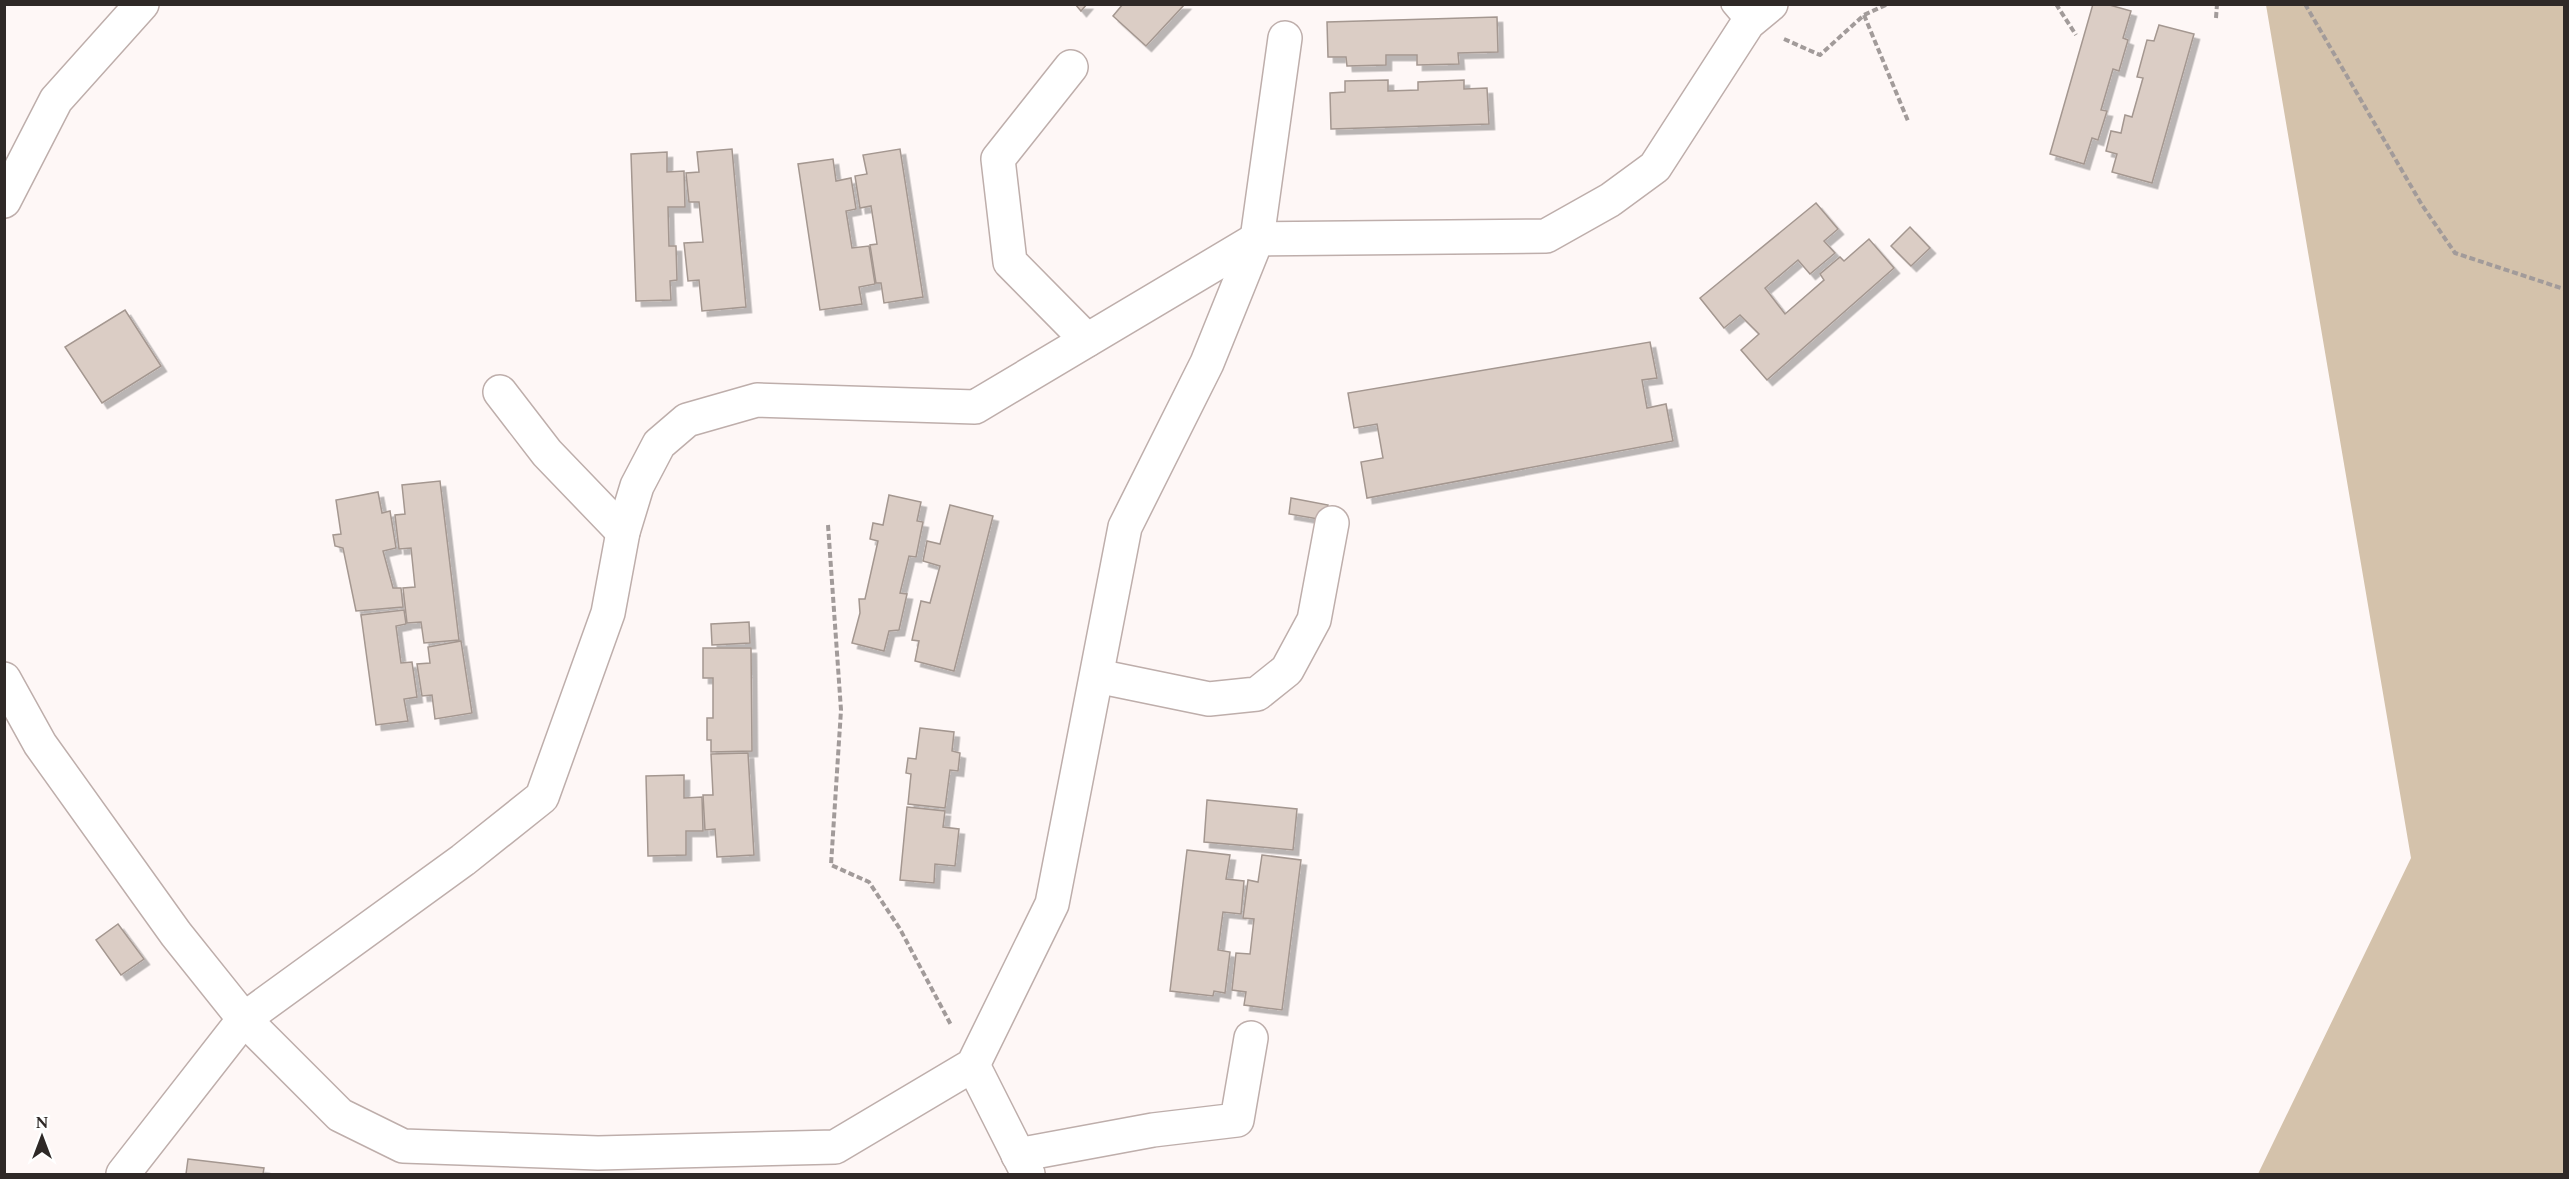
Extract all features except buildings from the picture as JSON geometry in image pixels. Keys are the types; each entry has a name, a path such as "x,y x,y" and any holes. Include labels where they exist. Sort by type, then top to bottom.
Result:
{"street":[{"path":"4,201 56,100 142,4"},
{"path":"123,1174 244,1019 463,860 542,797 608,613 623,532 637,486 659,444 687,420 757,400 975,406 1257,239 1546,236 1610,200 1655,167 1751,11"},
{"path":"4,679 47,753 176,934 244,1019 340,1114 403,1146 599,1164 834,1147 973,1065 1052,904 1125,527 1207,363 1257,239 1285,38"},
{"path":"1071,67 998,159 1011,262 1087,339"},
{"path":"500,392 547,453 623,532"},
{"path":"1097,676 1209,699 1257,694 1287,670 1314,620 1332,523"},
{"path":"973,1065 1023,1165 1153,1131 1237,1120 1251,1038"}],"path":[{"path":"1751,11 1820,56 1864,15 1888,4"},
{"path":"2056,4 2076,35"},
{"path":"2216,18 2217,4"},
{"path":"2305,4 2422,205 2455,253 2565,288"},
{"path":"1864,15 1908,121"},
{"path":"828,525 841,710 831,865 869,882 900,929 973,1065"}],"shaded area":[{"path":"2266,5 2564,5 2564,1174 2258,1174 2411,858"}]}
